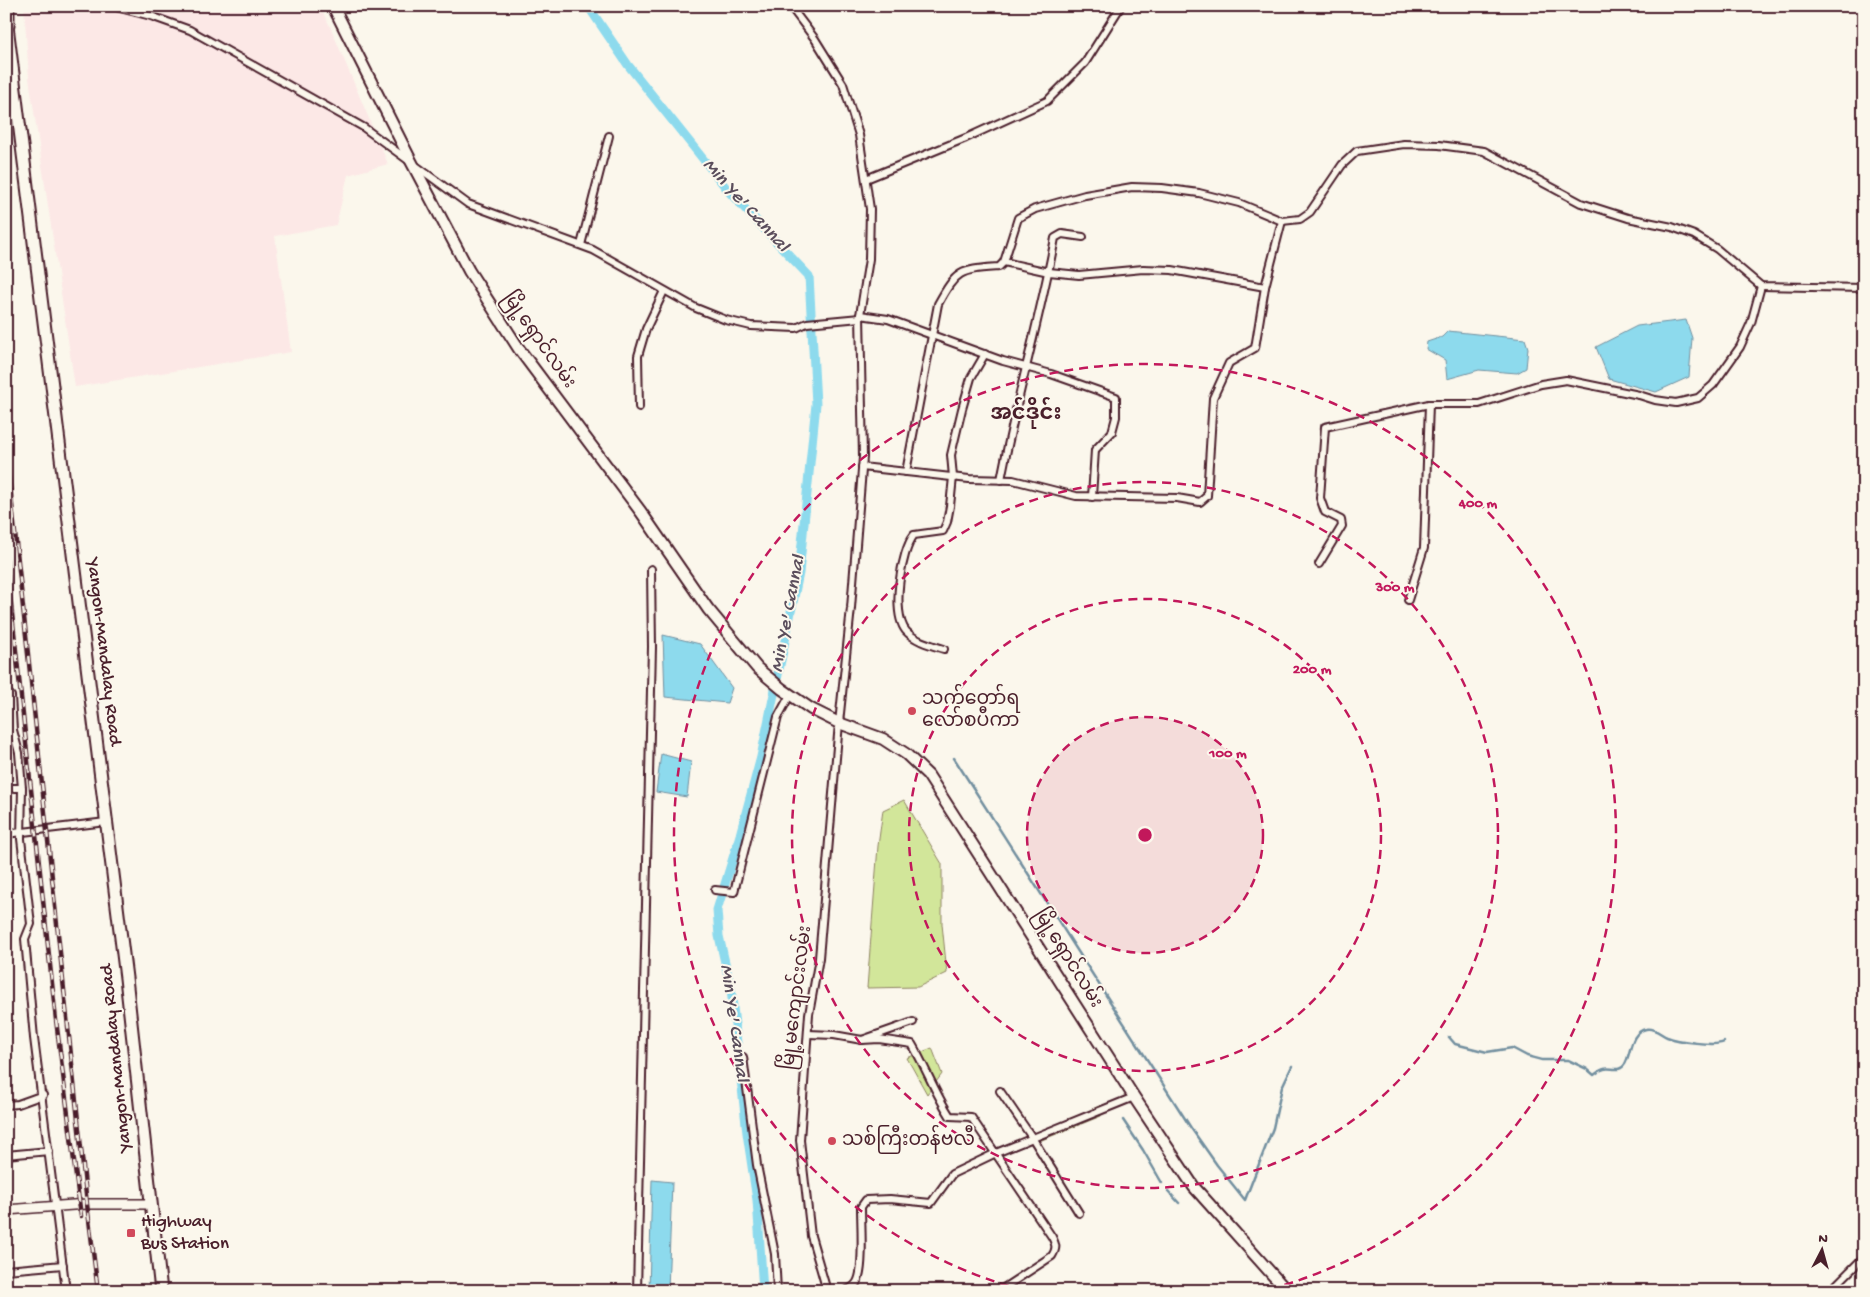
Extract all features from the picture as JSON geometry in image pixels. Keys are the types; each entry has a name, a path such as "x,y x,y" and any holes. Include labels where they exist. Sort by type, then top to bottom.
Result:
{"highway":[{"name":"Yangon-Mandalay Road","path":"8,6 7,22 126,978 161,1291"}],"main road":[{"name":"မြို့ရှောင်လမ်း","path":"333,6 469,271 519,349 641,512 708,609 757,668 786,692 811,709 839,723 883,739 906,754 928,776 1194,1187 1287,1291"}],"street":[{"path":"112,6 151,16 190,30 363,127 468,204 593,250 696,308 726,320 751,326 796,328 807,323 860,316 888,319 985,354 1116,397 1116,417 1112,432 1095,450 1092,497"},
{"name":"မြို့မကျောင်းလမ်း","path":"790,6 815,39 843,84 860,135 870,209 869,259 860,316 862,467 819,958 808,1034 800,1140 810,1236 827,1291"},
{"path":"866,179 966,138 1047,101 1085,63 1121,6"},
{"path":"581,246 609,136"},
{"path":"906,472 938,304 945,290 960,273 974,269 999,267 1004,262 1018,218 1036,209 1085,195 1132,187 1162,188 1199,193 1239,203 1282,221 1300,219 1310,212 1342,165 1357,151 1404,144 1439,145 1484,152 1581,203 1628,218 1672,227 1694,235 1716,249 1761,286 1864,288"},
{"path":"862,467 953,477 1013,480 1076,496 1177,498 1200,502 1207,496 1213,398 1229,363 1255,348 1265,287 1282,221"},
{"path":"1000,480 1010,428 1049,272 1055,238 1062,234 1083,237"},
{"path":"1004,262 1049,272 1079,275 1143,269 1172,270 1265,287"},
{"path":"1319,564 1342,526 1341,520 1325,512 1320,498 1325,427 1429,404 1479,404 1541,384 1566,380 1676,403 1698,398 1713,386 1740,347 1751,323 1761,286"},
{"path":"639,407 638,356 646,328 664,291"},
{"path":"944,649 924,642 905,630 899,616 900,581 909,541 914,535 943,530 947,522 953,477 950,455 971,378 985,354"},
{"path":"1408,600 1424,548 1429,404"},
{"path":"637,1291 652,647 651,569"},
{"path":"6,691 11,696 13,730 19,753 22,788 21,839 31,924 25,939 34,1038 43,1095 66,1291"},
{"path":"715,890 734,892 775,726 786,692"},
{"path":"6,735 15,738"},
{"path":"6,788 22,788"},
{"path":"6,834 106,822"},
{"path":"862,1040 913,1022"},
{"path":"808,1034 834,1035 862,1040 879,1039 912,1044 927,1071 939,1099 950,1116 971,1117 1052,1236 1056,1246 1052,1256 999,1291"},
{"path":"743,1057 757,1165 774,1254 777,1291"},
{"path":"1000,1091 1033,1139 1079,1213"},
{"path":"6,1105 18,1104 43,1095"},
{"path":"846,1291 858,1282 860,1270 861,1207 866,1200 890,1198 931,1203 952,1174 996,1153 1134,1097"},
{"path":"6,1155 49,1151"},
{"path":"6,1210 87,1204 151,1204"},
{"path":"1830,1291 1864,1257"},
{"path":"6,1270 63,1265"},
{"path":"6,1281 7,1291"}],"shaded area":[{"path":"24,6 319,6 330,26 388,164 348,175 336,225 275,236 291,352 75,387 29,78"}],"green space":[{"path":"904,800 942,864 942,924 947,973 918,987 867,988 878,846 883,810"},
{"path":"932,1048 942,1074 927,1094 907,1058"},
{"path":"1099,1106 1101,1116 1032,1144 1026,1137 1059,1125"}],"water":[{"path":"1686,320 1692,338 1689,377 1656,392 1609,379 1596,347 1637,326"},
{"path":"1448,331 1525,339 1528,348 1526,368 1517,373 1479,370 1447,379 1445,360 1426,349 1427,342 1442,337"},
{"path":"663,635 700,644 732,688 727,703 665,697"},
{"path":"661,754 691,762 687,797 656,792"},
{"path":"652,1180 672,1182 668,1291 649,1291"}],"waterway":[{"name":"Min Ye' Cannal","path":"588,6 628,65 731,194 809,276 816,404 799,573 761,757 717,910 719,936 731,989 747,1133 757,1200 763,1291"},
{"path":"954,758 1191,1128 1245,1200 1273,1128 1282,1087 1292,1066"},
{"path":"1449,1037 1455,1044 1487,1052 1512,1048 1527,1056 1542,1060 1568,1060 1587,1069 1594,1075 1604,1069 1623,1067 1637,1034 1646,1029 1652,1029 1672,1039 1687,1042 1705,1044 1724,1042"},
{"path":"1123,1120 1162,1183"},
{"path":"1168,1191 1179,1203"}],"railway":[{"path":"6,449 98,1291"},
{"path":"6,558 56,1020 81,1216"}],"place":[{"name":"သက်တော်ရ လော်စပီကာ","path":"912,711"},
{"name":"သစ်ကြီးတန်ဗလီ","path":"832,1141"},
{"name":"Highway Bus Station","path":"131,1233"}],"district":[{"name":"အင်ဒိုင်း","path":"1026,415"}]}
